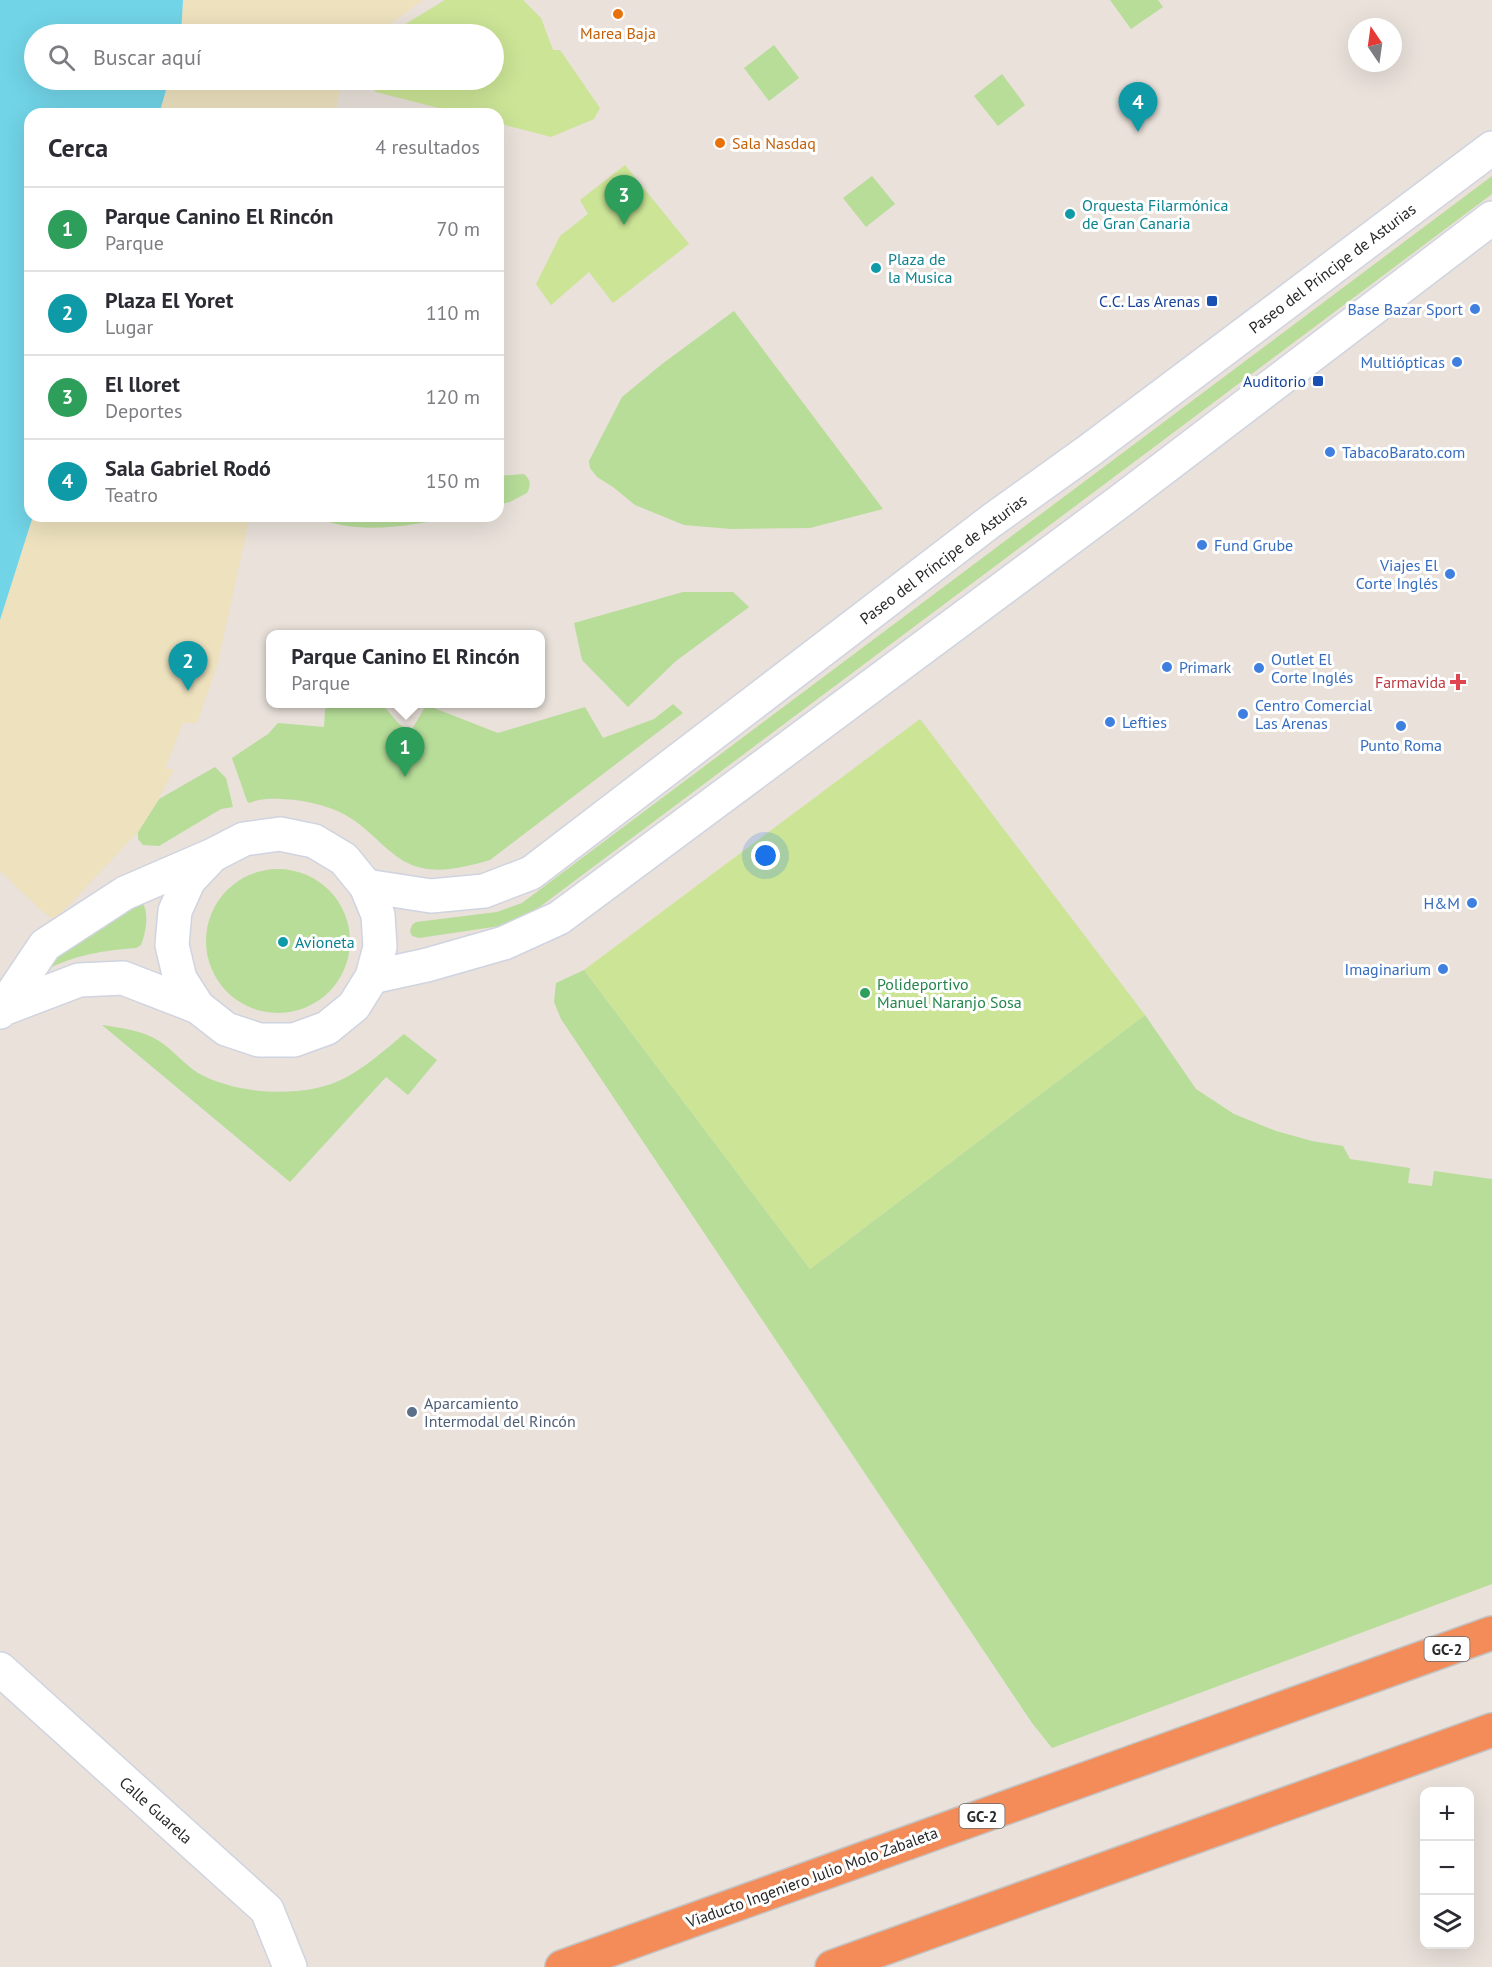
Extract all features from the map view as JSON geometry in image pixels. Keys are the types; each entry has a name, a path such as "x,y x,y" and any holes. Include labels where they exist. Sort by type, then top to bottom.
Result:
{"highway":[{"name":"Viaducto Ingeniero Julio Molo Zabaleta","path":"562,1967 1492,1633"},
{"path":"832,1967 1492,1730"}],"street":[{"name":"Paseo del Príncipe de Asturias","path":"366,886 431,896 484,891 531,873 991,521 1492,148"},
{"path":"372,977 427,965 504,943 559,918 1123,499 1492,218"},
{"path":"280,834 314,841 344,859 366,886 378,915 380,946 372,977 354,1006 327,1028 294,1040 259,1040 226,1029 198,1007 123,978 79,980 1,1011 45,945 125,892 213,855 244,839 280,834"},
{"path":"198,1007 180,979 172,945 175,911 189,880 213,855"},
{"name":"Calle Guarela","path":"0,1669 267,1910 290,1967"}],"green space":[{"path":"445,0 523,0 541,18 553,50 560,50 600,108 594,119 551,137 504,125 504,108 439,108 376,92 374,90 504,90 504,24 405,24"},
{"path":"1110,0 1158,0 1163,7 1131,29"},
{"path":"774,45 799,78 769,101 744,68"},
{"path":"1002,74 1025,105 998,126 974,96"},
{"path":"625,165 689,244 613,303 589,272 551,305 536,284 560,236 588,214 580,200"},
{"path":"872,176 895,204 866,227 843,198"},
{"path":"1492,176 1492,194 533,912 500,926 419,938 412,936 410,931 416,922 497,912 522,903"},
{"path":"734,311 883,509 810,528 731,529 684,525 635,505 597,477 590,468 589,461 622,397 662,364"},
{"path":"524,474 530,483 527,493 504,504 504,476"},
{"path":"330,522 428,522 367,528"},
{"path":"683,592 733,592 749,607 676,661 628,707 582,660 574,623"},
{"path":"673,704 683,713 490,860 439,870 422,868 404,861 352,819 329,808 295,800 266,799 249,803 247,801 232,758 268,734 278,723 324,727 325,709 385,708 399,724 411,731 424,708 434,708 498,733 585,707 603,738 654,719"},
{"name":"Polideportivo Manuel Naranjo Sosa","path":"920,719 1145,1015 810,1269 584,970"},
{"path":"215,767 226,778 233,807 221,809 159,846 143,845 138,839 138,832 159,799"},
{"path":"278,869 306,874 329,890 345,913 350,941 345,969 329,992 306,1008 278,1013 250,1008 227,992 211,969 206,941 211,913 227,890 250,874"},
{"path":"141,901 146,910 146,928 141,945 136,948 78,957 46,970 47,957"},
{"path":"584,970 810,1269 1145,1015 1196,1089 1234,1114 1276,1131 1312,1141 1343,1146 1350,1159 1410,1168 1408,1183 1432,1186 1434,1171 1492,1179 1492,1584 1052,1748 1032,1723 561,1019 554,1002 556,983"},
{"path":"102,1025 146,1034 164,1045 198,1073 232,1086 251,1090 291,1091 329,1085 361,1069 404,1034 437,1060 408,1095 386,1077 290,1182"}],"sand":[{"path":"183,0 423,0 391,24 182,24"},
{"path":"166,90 340,90 336,108 161,108"},
{"path":"31,522 249,522 218,663 197,723 183,723 165,769 174,769 159,799 138,832 55,920 43,912 0,871 0,620"}],"water":[{"path":"0,0 183,0 182,24 24,24 24,90 166,90 161,108 24,108 24,522 31,522 0,620"}],"place":[{"name":"Marea Baja","path":"618,14"},
{"name":"Sala Gabriel Rodó","path":"1138,132"},
{"name":"Sala Nasdaq","path":"720,143"},
{"name":"Orquesta Filarmónica de Gran Canaria","path":"1070,214"},
{"name":"El lloret","path":"624,225"},
{"name":"Plaza de la Musica","path":"876,268"},
{"name":"C.C. Las Arenas","path":"1212,301"},
{"name":"Base Bazar Sport","path":"1475,309"},
{"name":"Multiópticas","path":"1457,362"},
{"name":"Auditorio","path":"1318,381"},
{"name":"TabacoBarato.com","path":"1330,452"},
{"name":"Fund Grube","path":"1202,545"},
{"name":"Viajes El Corte Inglés","path":"1450,574"},
{"name":"Primark","path":"1167,667"},
{"name":"Outlet El Corte Inglés","path":"1259,668"},
{"name":"Farmavida","path":"1458,682"},
{"name":"Plaza El Yoret","path":"188,691"},
{"name":"Centro Comercial Las Arenas","path":"1243,714"},
{"name":"Lefties","path":"1110,722"},
{"name":"Punto Roma","path":"1401,726"},
{"name":"Parque Canino El Rincón","path":"405,777"},
{"name":"H&M","path":"1472,903"},
{"name":"Avioneta","path":"283,942"},
{"name":"Imaginarium","path":"1443,969"},
{"name":"Polideportivo Manuel Naranjo Sosa","path":"865,993"},
{"name":"Aparcamiento Intermodal del Rincón","path":"412,1412"}]}
